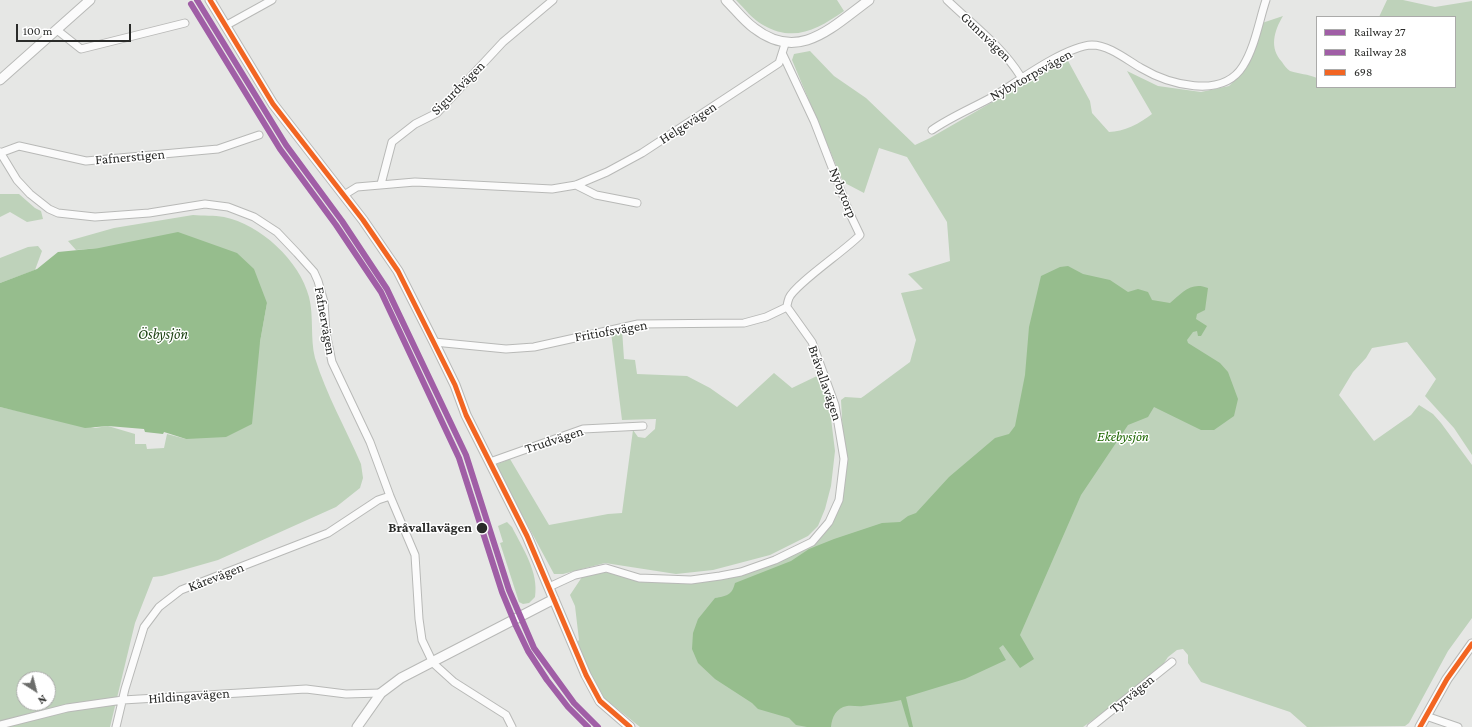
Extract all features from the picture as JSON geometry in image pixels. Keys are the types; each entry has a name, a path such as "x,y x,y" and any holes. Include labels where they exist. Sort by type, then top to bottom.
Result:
{"street":[{"path":"0,80 90,0"},
{"path":"210,0 274,104 363,220 398,271 455,384 466,415 527,536 586,675 600,701 630,727"},
{"path":"225,26 272,0"},
{"name":"Sigurdvägen","path":"381,184 392,142 415,124 437,112 503,42 553,0"},
{"path":"726,0 753,28 768,38 785,44 807,40 821,35 869,0"},
{"name":"Gunnvägen","path":"947,0 1000,48 1011,61 1021,77"},
{"name":"Nybytorpsvägen","path":"932,130 950,118 997,94 1021,77 1071,50 1092,45 1112,51 1167,81 1184,85 1217,84 1229,80 1243,66 1266,0"},
{"path":"58,30 81,49 185,23"},
{"path":"783,55 785,44"},
{"name":"Helgevägen","path":"344,196 357,187 415,182 552,189 576,185 607,172 642,153 779,63 783,55"},
{"name":"Nybytorp","path":"783,55 814,122 850,214 860,234 851,244 801,285 789,297 787,307"},
{"name":"Fafnerstigen","path":"0,152 19,146 86,161 218,149 259,135"},
{"name":"Fafnervägen","path":"0,152 17,180 30,194 49,209 58,213 95,217 149,213 205,204 228,207 248,214 277,232 314,272 324,302 326,333 332,362 370,442 390,496 416,555 418,619 422,640 433,663 454,682 506,715 512,727"},
{"path":"576,185 596,195 638,203"},
{"name":"Fritiofsvägen","path":"434,342 506,349 534,347 638,324 744,323 766,317 787,307"},
{"name":"Bråvallavägen","path":"549,587 575,575 606,568 639,578 691,580 741,572 775,560 812,542 829,522 839,500 844,459 835,405 812,342 787,307"},
{"name":"Trudvägen","path":"490,462 583,429 643,426"},
{"name":"Kårevägen","path":"116,727 144,627 159,607 181,590 328,534 378,500 390,496"},
{"path":"357,727 381,693 401,678 433,663 554,599"},
{"path":"1420,727 1447,679 1472,644"},
{"name":"Tyrvägen","path":"1091,727 1172,662"},
{"name":"Hildingavägen","path":"0,725 67,708 123,700 306,689 346,694 381,693"},
{"path":"1426,716 1458,727"}],"green space":[{"path":"736,0 837,0 844,11 825,23 805,32 785,33 759,23"},
{"name":"Ekebysjön","path":"1387,0 1403,0 1435,7 1472,1 1472,455 1454,428 1425,396 1436,379 1407,342 1372,348 1366,358 1353,372 1339,395 1374,441 1411,415 1419,405 1433,414 1441,423 1472,465 1472,618 1448,651 1409,723 1405,726 1307,727 1290,712 1201,682 1188,663 1188,655 1183,649 1177,650 1168,657 1152,677 1083,727 640,727 604,698 583,659 577,642 579,640 575,606 570,595 582,577 593,573 604,572 652,580 703,581 797,551 825,526 838,494 843,437 841,400 845,397 861,398 910,362 916,340 901,293 923,289 908,274 950,261 947,222 907,157 879,148 864,193 843,182 792,60 794,54 810,51 834,76 866,98 915,145 930,138 1067,59 1090,101 1092,113 1109,132 1126,129 1143,121 1152,114 1127,71 1158,86 1201,92 1229,86 1245,70 1262,23 1283,16 1275,33 1275,51 1290,71 1316,78 1316,88 1456,88 1456,16 1379,16"},
{"path":"0,194 19,194 35,208 41,211 43,219 27,222 10,212 0,217"},
{"path":"193,215 220,216 238,221 251,227 277,246 297,270 309,297 315,358 330,398 361,464 363,478 360,488 336,507 218,560 162,576 153,577 135,623 110,727 0,727 3,723 0,721 0,407 95,428 108,426 135,434 135,444 146,444 147,449 164,448 167,434 186,439 260,342 267,303 99,248 76,250 68,241 114,228"},
{"path":"38,246 42,251 35,270 0,283 0,258 28,247"},
{"path":"622,329 624,359 635,360 637,374 687,376 710,388 737,407 774,373 792,388 819,375 828,394 835,451 831,486 825,509 818,526 808,536 770,555 713,570 676,574 605,563 563,574 554,574 495,465 510,459 549,525 608,514 622,513 633,430 638,437 645,438 655,429 656,419 622,420 611,332"},
{"path":"507,522 512,527 525,552 535,579 535,597 529,603 523,604 519,602 500,543 503,542 498,526"}],"water":[{"name":"Ösbysjön","path":"178,232 237,253 254,269 267,303 260,342 252,424 226,437 186,439 164,432 163,434 145,432 144,429 108,426 85,428 0,407 0,283 37,269 58,252 99,248"},
{"name":"Ekebysjön","path":"1068,266 1083,274 1110,280 1128,292 1138,289 1148,292 1152,300 1170,303 1187,289 1192,287 1202,286 1208,288 1205,310 1197,314 1196,319 1207,326 1201,336 1198,336 1197,331 1193,332 1187,340 1188,343 1220,363 1228,372 1238,399 1234,416 1214,430 1201,430 1154,407 1148,417 1128,425 1081,495 1020,635 1034,659 1020,668 1003,645 999,648 1006,660 965,679 906,697 913,727 909,727 901,700 843,707 835,714 831,727 807,727 796,725 789,718 758,709 752,703 715,679 698,663 692,649 693,633 698,619 715,598 731,592 735,583 791,561 809,549 882,523 900,522 908,516 916,513 949,477 995,438 1009,434 1015,426 1025,375 1029,327 1041,276 1060,267"}],"rail line":[{"name":"27","path":"197,0 286,145 342,221 387,289 466,455 509,590 534,648 574,703 598,727"},
{"name":"28","path":"191,4 280,149 336,225 381,292 459,458 502,592 516,626 528,651 547,680 568,707 588,727"}],"transit line":[{"name":"698","path":"210,0 273,104 363,220 398,271 455,385 466,415 527,536 586,675 600,701 630,727"},
{"name":"698","path":"1420,727 1447,679 1472,644"}],"place":[{"name":"Bråvallavägen","path":"482,528"}]}
